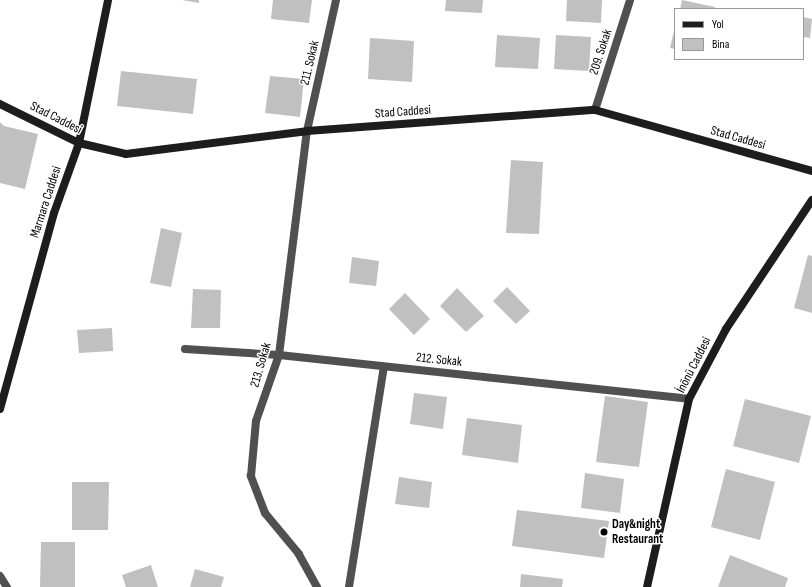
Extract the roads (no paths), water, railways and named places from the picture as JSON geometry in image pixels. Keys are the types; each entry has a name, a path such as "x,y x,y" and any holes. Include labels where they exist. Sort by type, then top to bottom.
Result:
{"street":[{"name":"Marmara Caddesi","path":"0,409 54,213 78,143 108,0"},
{"name":"211. Sokak","path":"307,131 336,0"},
{"name":"209. Sokak","path":"595,110 630,0"},
{"name":"Stad Caddesi","path":"0,104 78,143 126,154 307,131 595,110 812,171"},
{"name":"213. Sokak","path":"307,131 279,355 256,421 251,476 265,513 299,554 317,587"},
{"name":"İnönü Caddesi","path":"647,587 689,400 726,329 812,200"},
{"name":"212. Sokak","path":"185,349 279,355 689,400"},
{"path":"350,587 384,366"},
{"path":"0,576 7,587"}],"place":[{"name":"Day&night Restaurant","path":"604,532"}]}
